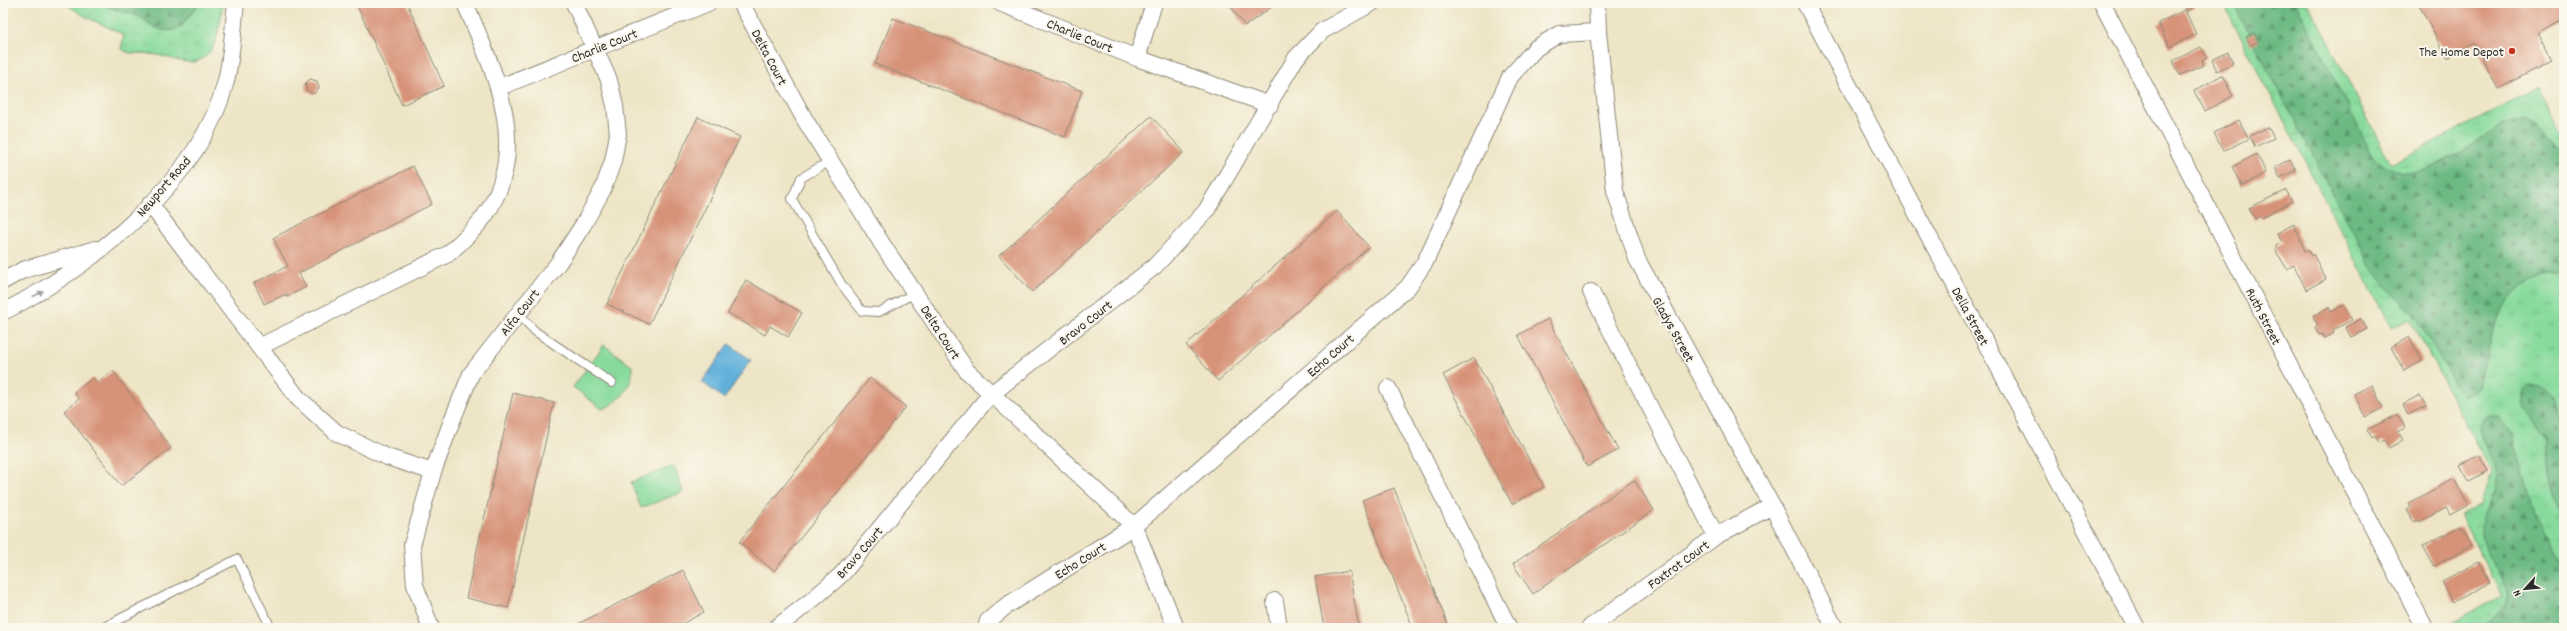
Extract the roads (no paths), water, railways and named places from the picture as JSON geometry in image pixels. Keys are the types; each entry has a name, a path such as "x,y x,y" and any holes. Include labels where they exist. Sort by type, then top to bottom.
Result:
{"street":[{"name":"Newport Road","path":"3,312 42,292 107,246 150,204 181,170 201,140 226,82 236,3"},
{"path":"259,347 448,254 468,235 486,214 503,180 509,154 500,87 465,3"},
{"name":"Alfa Court","path":"431,628 415,585 412,545 433,472 471,374 559,262 583,225 603,189 613,161 618,134 616,106 609,80 574,3"},
{"name":"Charlie Court","path":"500,87 708,3"},
{"name":"Delta Court","path":"741,3 774,67 830,161 967,372 990,395 1134,526 1176,628"},
{"name":"Charlie Court","path":"1000,3 1137,58 1270,105"},
{"path":"1137,58 1154,3"},
{"name":"Bravo Court","path":"776,628 842,574 990,395 1155,266 1206,211 1270,105 1296,58 1322,31 1372,3"},
{"name":"Gladys Street","path":"1597,3 1598,32 1615,191 1637,259 1772,506 1835,628"},
{"name":"Della Street","path":"1806,3 2137,628"},
{"name":"Ruth Street","path":"2102,3 2425,628"},
{"name":"Echo Court","path":"986,628 988,621 1006,606 1134,526 1408,287 1424,262 1510,77 1536,48 1559,34 1598,32"},
{"path":"150,204 298,398 337,433 387,457 433,472"},
{"name":"Newport Road","path":"3,281 23,270 107,246"},
{"path":"1591,292 1716,536"},
{"path":"1388,388 1508,628"},
{"name":"Foxtrot Court","path":"1589,628 1716,536 1772,506"},
{"path":"1275,601 1279,628"}],"lane":[{"path":"830,161 801,178 792,199 842,285 862,311 879,312 915,293"},
{"path":"517,314 536,332 612,383"},
{"path":"102,628 237,559 271,628"}],"water":[{"path":"729,344 751,360 724,399 702,382"}],"place":[{"name":"The Home Depot","path":"2512,51"}]}
